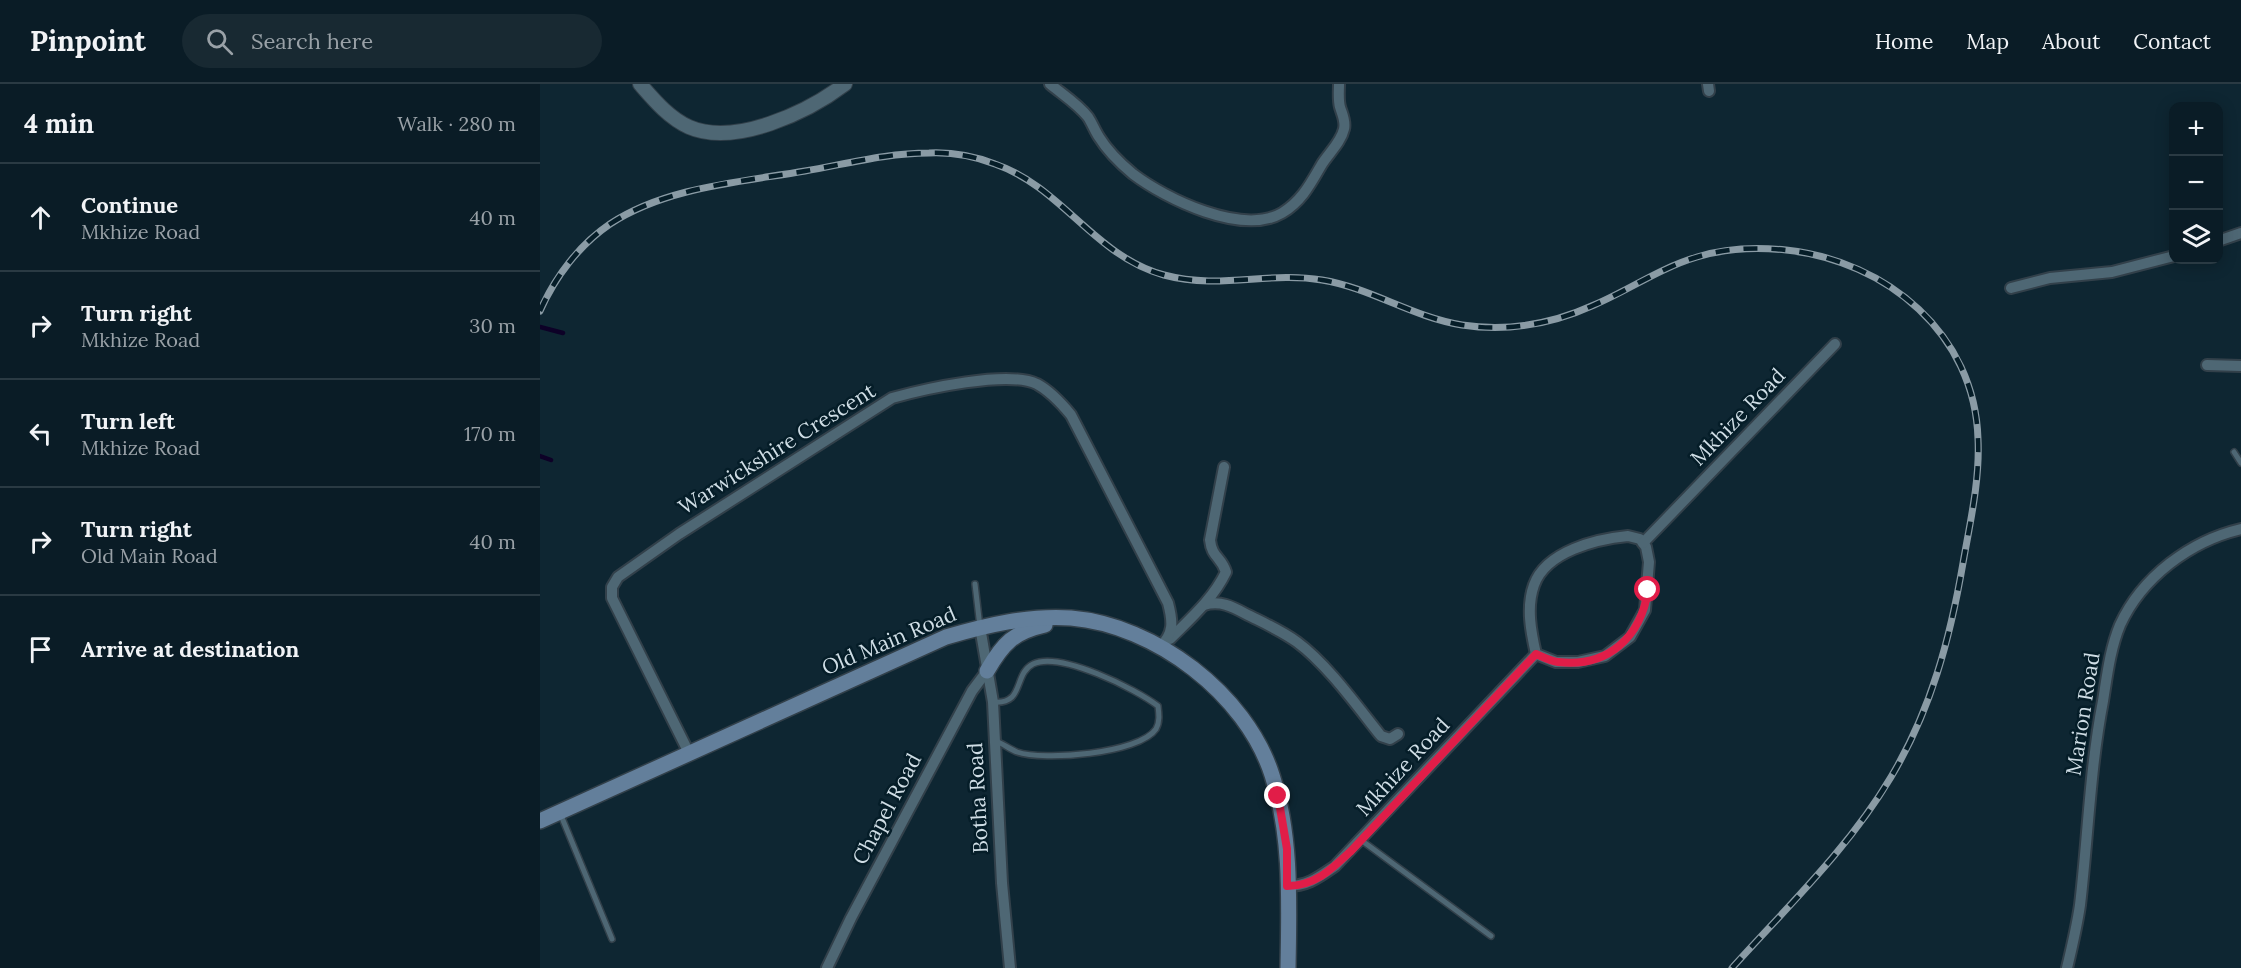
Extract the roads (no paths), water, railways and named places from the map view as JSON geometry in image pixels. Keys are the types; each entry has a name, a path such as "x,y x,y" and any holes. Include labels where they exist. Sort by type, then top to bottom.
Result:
{"main road":[{"name":"Old Main Road","path":"540,821 927,645 980,627 1020,620 1072,618 1139,635 1161,647 1181,660 1224,696 1244,721 1271,772 1283,815 1287,849 1288,968"},
{"path":"987,671 1005,643 1015,635 1031,628 1072,618"}],"street":[{"path":"640,84 662,108 683,124 711,132 731,132 783,119 823,100 845,84"},
{"path":"1050,84 1081,110 1104,144 1133,174 1205,212 1226,219 1244,220 1260,219 1281,213 1301,197 1312,184 1343,132 1344,120 1340,105 1339,84"},
{"path":"2223,239 2241,233"},
{"path":"2011,288 2050,278 2112,272 2169,257"},
{"name":"Mkhize Road","path":"1643,543 1835,344"},
{"path":"2207,365 2241,366"},
{"name":"Warwickshire Crescent","path":"689,753 612,598 612,587 618,577 679,534 892,398 924,389 1020,379 1038,385 1059,401 1071,415 1168,603 1172,616 1172,630 1169,638 1161,647"},
{"path":"1161,647 1204,605 1220,585 1226,572 1223,564 1211,551 1210,540 1224,467"},
{"name":"Marion Road","path":"2067,968 2079,907 2099,720 2111,653 2120,627 2130,607 2148,583 2167,565 2206,541 2241,529"},
{"path":"1603,538 1640,539 1646,547 1649,562 1648,590 1645,610 1630,637 1605,656 1578,662 1556,662 1536,654 1530,629 1530,609 1533,586 1538,576 1553,562 1575,548 1603,538"},
{"path":"1204,605 1213,602 1227,604 1297,642 1320,663 1381,735 1390,739 1398,734"},
{"name":"Botha Road","path":"980,627 993,702 1002,883 1011,968"},
{"name":"Mkhize Road","path":"1287,886 1299,886 1313,882 1335,866 1536,654"},
{"name":"Chapel Road","path":"827,968 851,918 972,691 987,671"}],"lane":[{"path":"2234,452 2241,463"},
{"path":"975,584 980,627"},
{"path":"993,702 1006,702 1012,698 1026,670 1032,664 1042,661 1061,663 1106,676 1158,706 1159,717 1157,728 1147,738 1107,752 1039,755 1017,752 995,740"},
{"path":"560,812 612,939"},
{"path":"1361,840 1491,936"}],"waterway":[{"path":"540,327 563,333"},
{"path":"540,456 551,460"}],"railway":[{"path":"540,311 561,274 588,242 610,224 655,202 679,194 730,183 913,153 946,153 971,157 995,164 1019,175 1040,188 1117,253 1139,266 1164,275 1205,281 1282,278 1322,280 1358,289 1426,316 1462,325 1496,328 1546,322 1578,312 1683,262 1719,252 1741,249 1786,250 1823,257 1858,269 1890,287 1919,309 1943,336 1961,367 1973,401 1978,439 1976,486 1969,533 1945,646 1928,700 1905,752 1874,803 1837,853 1732,968"}]}
